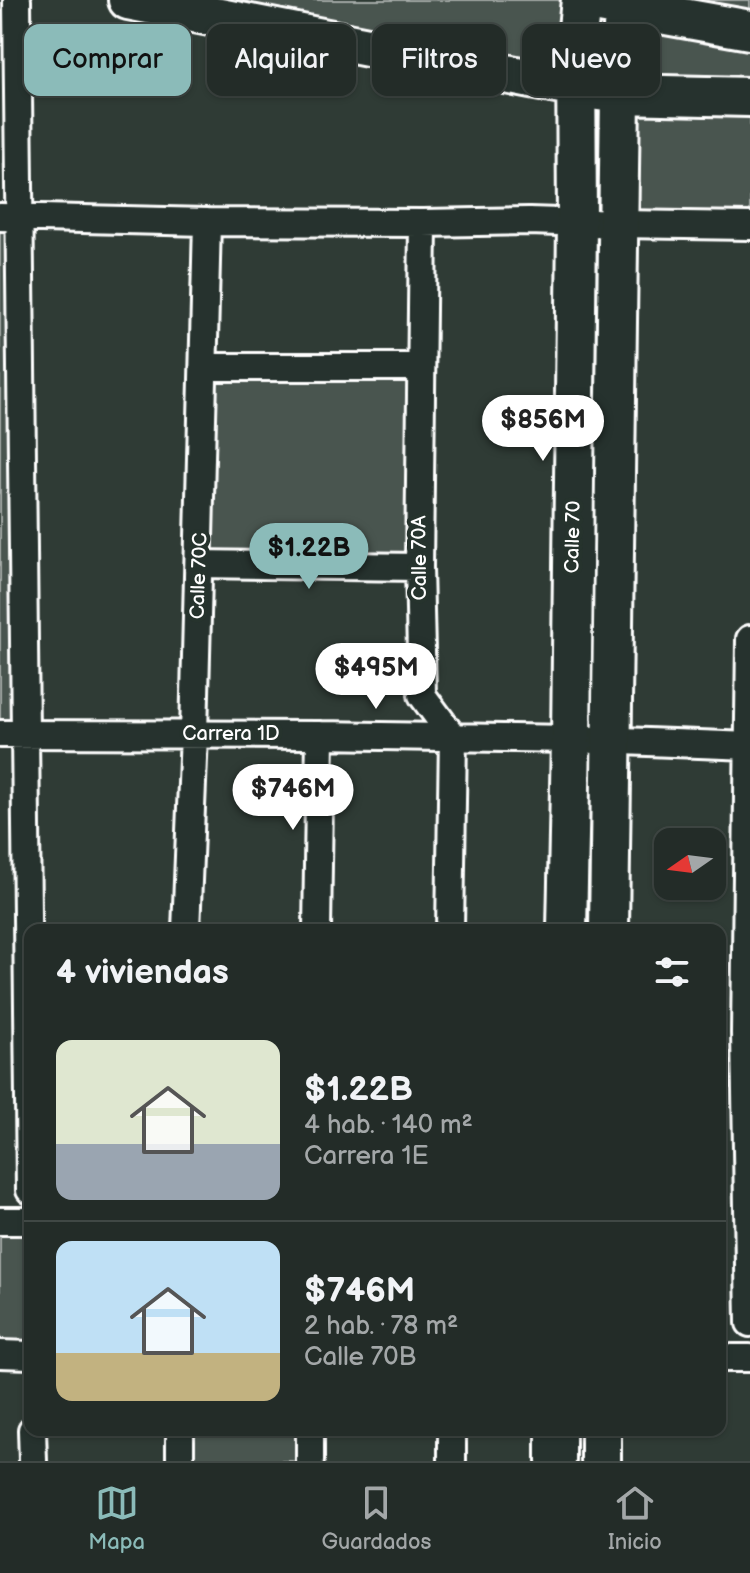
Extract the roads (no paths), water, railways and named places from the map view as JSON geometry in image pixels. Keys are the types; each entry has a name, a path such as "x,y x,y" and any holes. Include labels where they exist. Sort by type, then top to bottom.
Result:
{"street":[{"path":"17,0 10,217 13,734 24,932"},
{"path":"128,0 522,77"},
{"path":"582,0 624,4 750,30"},
{"name":"Calle 70","path":"579,24 582,0"},
{"name":"Calle 70","path":"623,24 624,4"},
{"path":"660,95 750,97"},
{"name":"Calle 70","path":"567,924 577,96"},
{"name":"Calle 70","path":"609,924 620,96"},
{"path":"10,217 207,222 529,221 750,226"},
{"name":"Calle 70C","path":"186,924 207,222"},
{"name":"Calle 70A","path":"423,223 419,567 422,695 453,737"},
{"path":"204,367 421,367"},
{"path":"199,564 419,567"},
{"path":"750,639 738,1032 750,1323"},
{"name":"Carrera 1D","path":"13,734 453,737 749,746"},
{"path":"317,924 320,735"},
{"path":"450,924 453,737"},
{"path":"0,1221 24,1221"},
{"path":"0,1354 24,1355"},
{"path":"726,1358 750,1358"},
{"path":"32,1436 33,1461"},
{"path":"180,1436 180,1461"},
{"path":"310,1436 310,1461"},
{"path":"452,1436 452,1461"},
{"path":"556,1436 556,1461"},
{"path":"601,1436 601,1461"}]}
